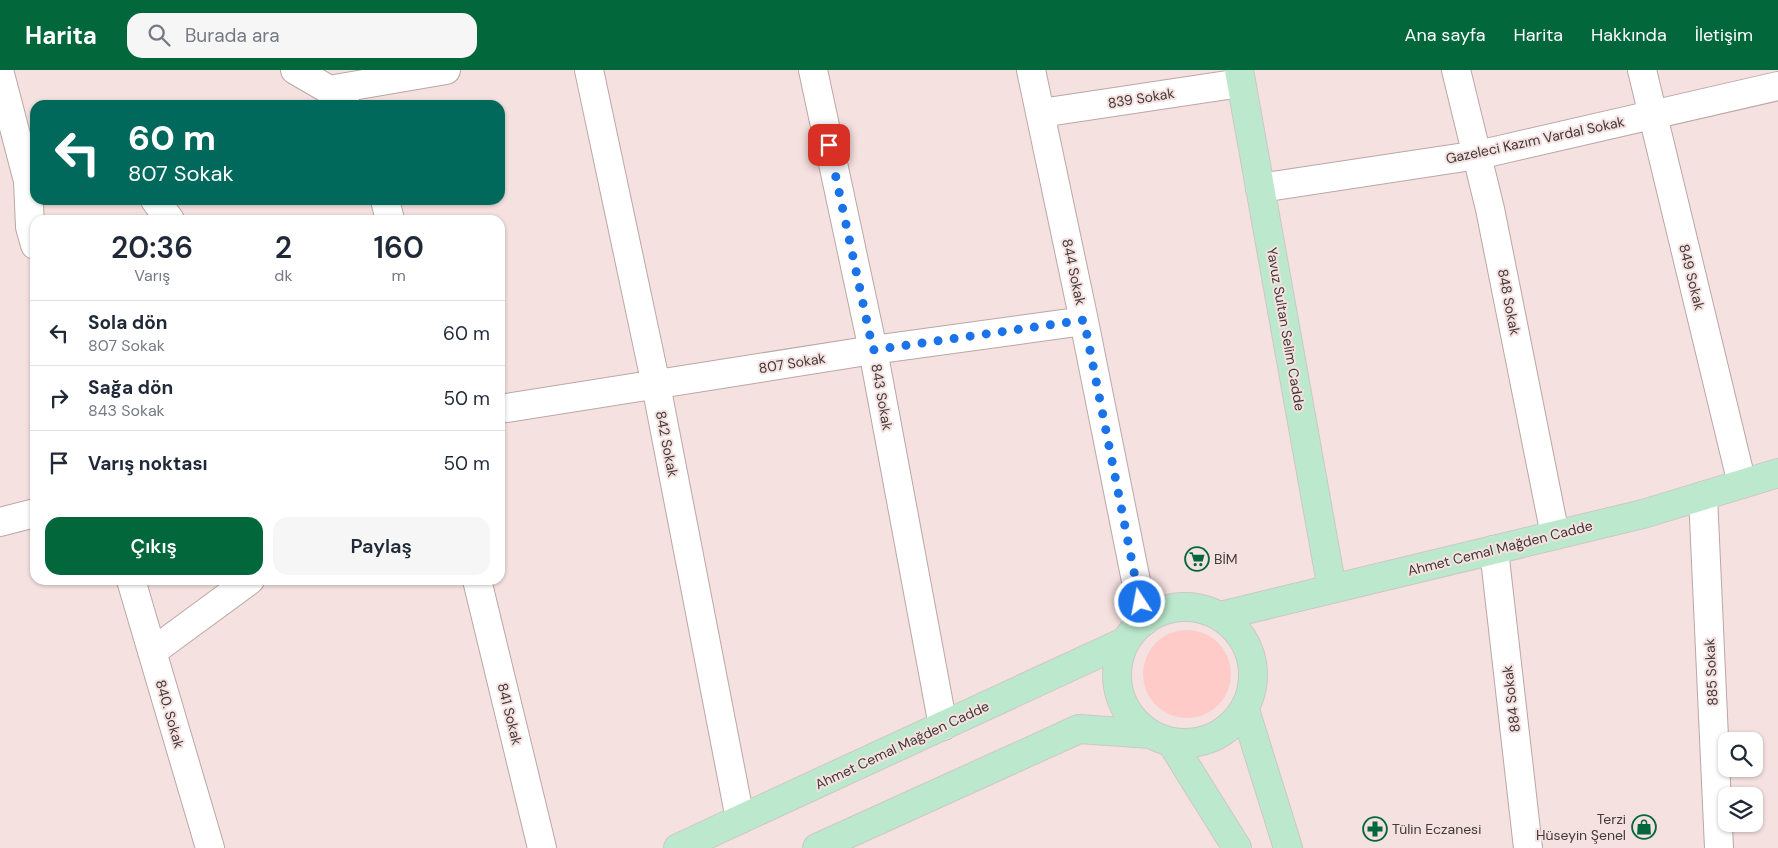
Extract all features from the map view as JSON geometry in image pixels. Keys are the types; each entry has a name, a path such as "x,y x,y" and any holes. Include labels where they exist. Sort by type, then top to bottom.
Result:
{"main road":[{"name":"Yavuz Sultan Selim Cadde","path":"1240,77 1332,589"},
{"name":"Ahmet Cemal Mağden Cadde","path":"1220,616 1643,514 1778,473"},
{"path":"817,848 1079,729 1161,738 1192,743 1213,738 1231,726 1245,710 1252,690 1254,668 1248,648 1236,629 1220,616 1201,608 1181,607 1161,611 1144,621 1134,630 1126,641 1118,661 1117,682 1122,703 1134,721 1161,738 1237,848"},
{"name":"Ahmet Cemal Mağden Cadde","path":"678,848 1126,641"},
{"path":"1245,710 1288,848"}],"street":[{"path":"295,70 346,100"},
{"path":"329,90 446,70"},
{"name":"842 Sokak","path":"589,70 656,385 740,819"},
{"name":"843 Sokak","path":"813,70 873,350 942,726"},
{"name":"844 Sokak","path":"1031,70 1084,320 1144,621"},
{"name":"848 Sokak","path":"1456,70 1490,209 1555,535"},
{"name":"849 Sokak","path":"1642,70 1742,484"},
{"path":"0,74 30,178"},
{"name":"839 Sokak","path":"1040,113 1240,77"},
{"name":"Gazeleci Kazım Vardal Sokak","path":"1260,188 1478,155 1778,86"},
{"name":"807 Sokak","path":"505,408 873,350 1084,320"},
{"name":"885 Sokak","path":"1703,496 1719,848"},
{"path":"0,522 30,514"},
{"name":"884 Sokak","path":"1494,550 1528,848"},
{"name":"840. Sokak","path":"132,585 210,848"},
{"path":"152,652 243,585"},
{"name":"841 Sokak","path":"478,585 542,848"}],"shaded area":[{"path":"1187,630 1204,634 1218,643 1227,657 1231,674 1227,691 1218,705 1204,714 1187,718 1170,714 1156,705 1147,691 1143,674 1147,657 1156,643 1170,634"}],"place":[{"name":"BİM","path":"1197,559"},
{"name":"Terzi Hüseyin Şenel","path":"1644,827"},
{"name":"Tülin Eczanesi","path":"1375,829"}],"route":[{"path":"829,145 873,350 1084,320 1140,602"}]}
